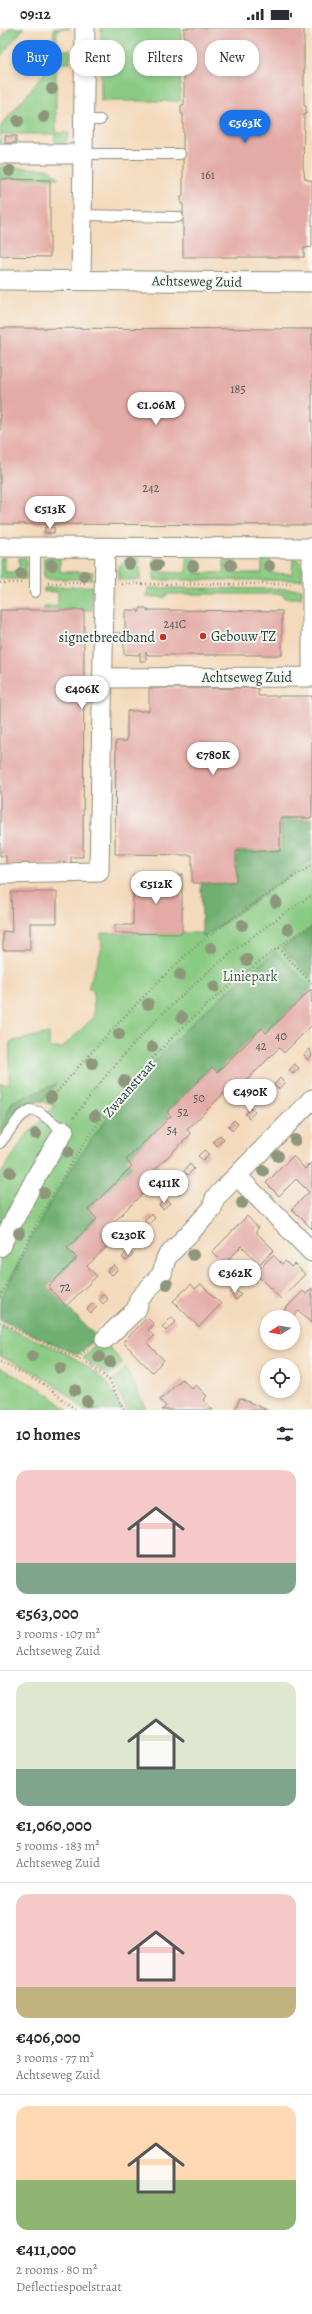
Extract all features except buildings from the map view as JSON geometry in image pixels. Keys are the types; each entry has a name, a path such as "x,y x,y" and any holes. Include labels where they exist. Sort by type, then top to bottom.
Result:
{"street":[{"path":"81,280 83,154 92,120 85,28"},
{"path":"0,154 83,154"},
{"name":"Achtseweg Zuid","path":"0,280 312,282"},
{"name":"Achtseweg Zuid","path":"0,547 312,548 312,677 102,678"},
{"path":"0,874 99,872 105,548"},
{"path":"105,1339 137,1309 139,1300 162,1274 166,1258 212,1209 215,1198 312,1099"},
{"path":"0,1246 37,1175 64,1131"},
{"path":"237,1176 312,1252"}],"lane":[{"path":"83,154 180,154"},
{"path":"82,215 178,217"},
{"path":"34,547 35,588"},
{"path":"0,1143 26,1112 33,1110 39,1112 64,1131"}],"path":[{"path":"0,583 35,588 104,584 311,584"},
{"path":"39,1112 85,1058 183,959 238,914 312,865"},
{"name":"Zwaanstraat","path":"64,1131 116,1063 171,1004 242,943 312,895"},
{"name":"Zwaanstraat","path":"0,1298 33,1231 55,1191 100,1120 142,1070 204,1006 278,948 312,924"},
{"path":"278,948 312,982"},
{"path":"0,1322 78,1358 91,1366 109,1380 124,1410"},
{"path":"0,1362 45,1385 76,1410"}],"green space":[{"path":"9,28 24,28 14,40 12,40 12,42 0,57 0,40"},
{"path":"54,28 70,28 57,29 57,40 53,40"},
{"path":"101,28 181,28 181,40 133,40 133,76 180,76 180,101 101,101 101,76 125,76 125,40 101,40"},
{"path":"62,50 70,50 70,63 62,63"},
{"path":"42,76 56,76 56,133 69,133 65,145 55,147 55,134 1,134 0,147 0,127"},
{"path":"0,167 49,169 59,178 0,179"},
{"path":"60,557 60,572 93,572 92,579 44,579 44,558"},
{"path":"0,558 5,558 5,572 19,572 19,558 26,558 26,579 0,579"},
{"path":"130,558 140,558 140,580 118,580 119,566"},
{"path":"154,558 158,558 159,572 187,573 187,558 196,558 196,573 224,573 224,558 233,558 233,573 262,573 262,559 270,559 270,573 292,574 293,559 299,560 302,564 302,580 154,580"},
{"path":"92,586 92,610 44,610 44,607 58,606 58,592 44,592 44,588"},
{"path":"148,588 302,589 301,598 284,598 283,594 166,594 166,597 147,597"},
{"path":"281,819 312,819 312,860 204,937 202,933 201,883 236,883 236,851 279,851"},
{"name":"Liniepark","path":"312,860 312,985 266,1030 262,1026 212,1065 165,1112 0,1319 0,1175 24,1138 54,1106 42,1101 55,1085 12,1102 0,1132 0,1084 9,1084 10,1042 49,1033 49,1048 62,1048 94,1017 93,988 88,988 102,948 101,933 202,933 204,936"},
{"path":"312,927 312,978 282,948"},
{"path":"276,952 312,988 266,1033 261,1028 217,1072 212,1067 167,1112 170,1116 126,1160 132,1166 88,1210 97,1219 67,1248 77,1258 47,1287 97,1337 78,1355 0,1320 0,1305 2,1299 8,1283 28,1244 77,1160 105,1121 167,1048 237,983"},
{"path":"56,1084 42,1101 27,1104 2,1133 0,1132 12,1102"},
{"path":"0,1325 71,1356 88,1366 102,1378 114,1393 122,1410 84,1410 75,1401 45,1378 0,1356"},
{"path":"100,1340 108,1346 123,1363 109,1376 83,1358"},
{"path":"126,1367 146,1410 127,1410 113,1380"},
{"path":"0,1368 41,1389 68,1410 0,1410"}],"place":[{"name":"Gebouw TZ","path":"203,636"},
{"name":"signetbreedband","path":"163,637"}]}
